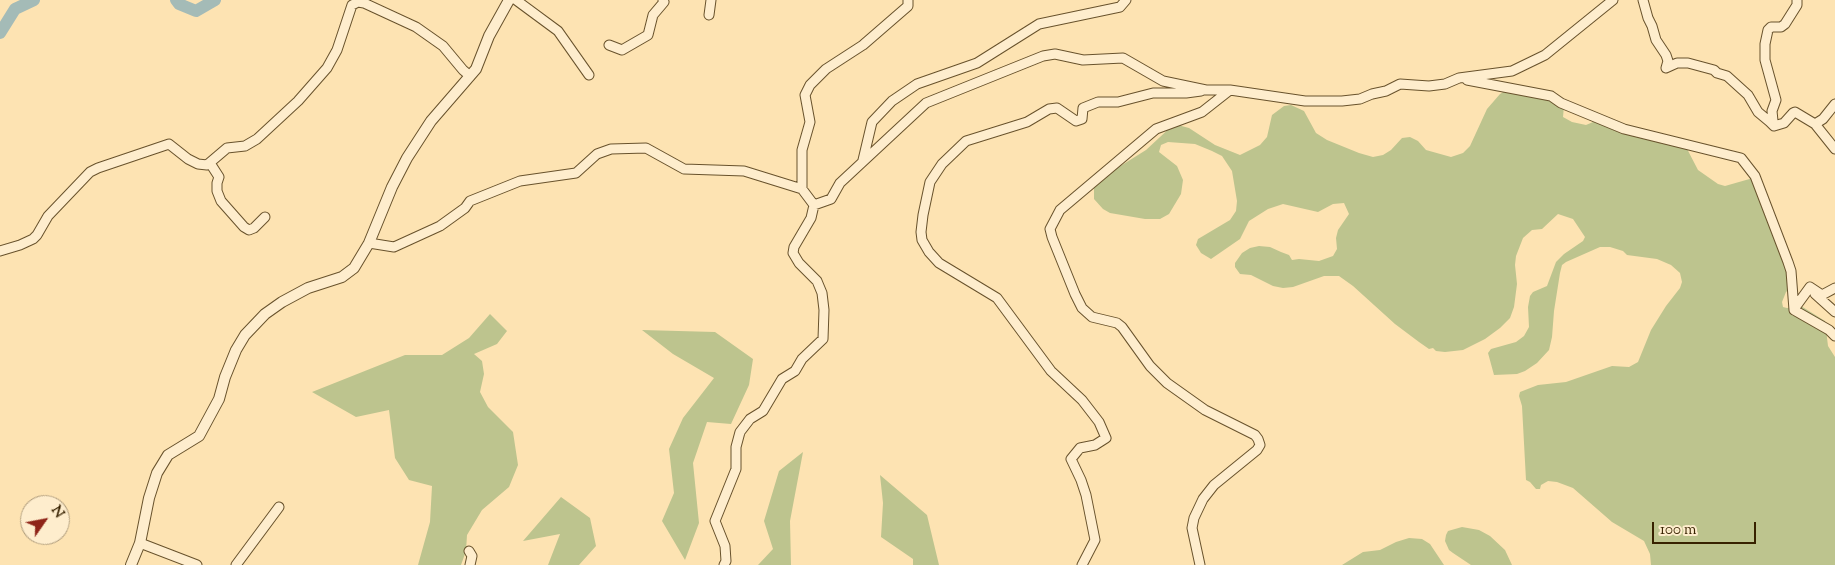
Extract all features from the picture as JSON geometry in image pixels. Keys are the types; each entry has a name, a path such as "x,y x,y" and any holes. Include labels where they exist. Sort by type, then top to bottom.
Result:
{"street":[{"path":"131,565 140,543 149,498 157,473 168,455 199,436 220,399 225,378 236,350 265,314 282,302 308,288 342,278 354,268 369,243 392,186 407,158 431,121 476,69 489,36 509,0"},
{"path":"516,0 558,31 589,75"},
{"path":"609,45 622,50 648,35 653,15 664,2 663,0"},
{"path":"709,15 711,0"},
{"path":"802,189 802,150 810,122 805,95 810,85 826,69 863,45 908,6 908,0"},
{"path":"863,161 872,122 892,101 917,84 977,62 1039,24 1120,7 1126,0"},
{"path":"1082,565 1095,540 1082,480 1071,459 1080,448 1095,445 1106,438 1100,422 1082,400 1045,364 997,298 940,263 922,240 923,215 930,182 942,164 966,141 1026,122 1049,109 1057,108 1076,121 1082,118 1083,108 1098,102 1118,102 1153,93 1186,93 1206,90 1230,90 1305,101 1342,101 1360,99 1386,91 1400,84 1429,86 1445,84 1459,78 1512,71 1545,55 1613,0"},
{"path":"1643,0 1656,40 1666,55 1668,61 1666,68 1677,63 1688,63 1714,70 1727,76 1748,95 1758,112 1774,126 1784,123 1795,112 1815,124 1835,149"},
{"path":"1770,122 1773,121 1772,111 1776,100 1765,60 1765,44 1768,30 1771,27 1781,27 1785,24 1797,5 1798,0"},
{"path":"0,251 20,245 37,236 48,216 90,172 98,168 169,144 188,159 198,164 207,164 227,148 245,146 257,139 311,87 327,68 337,50 348,12 358,2 416,27 444,46 470,76"},
{"path":"814,205 831,198 840,183 926,103 1043,56 1055,54 1083,60 1124,58 1163,80 1206,90"},
{"path":"1459,78 1551,96 1561,103 1624,130 1741,158 1755,176 1788,262 1791,271 1794,310"},
{"path":"1200,565 1192,528 1194,518 1203,499 1214,485 1257,450 1260,445 1258,439 1254,435 1205,410 1167,383 1150,366 1122,327 1117,323 1092,317 1082,308 1050,229 1060,210 1156,129 1202,112 1230,90"},
{"path":"1815,124 1823,119 1835,104"},
{"path":"369,243 394,247 440,226 465,208 470,201 520,181 576,173 597,154 611,149 646,148 684,169 744,171 802,189 814,205 811,218 794,247 793,253 799,263 816,281 822,293 823,339 802,359 795,371 782,378 763,412 750,419 740,432 736,447 736,469 715,521 725,546 726,561 724,565"},
{"path":"210,163 215,168 219,177 217,191 222,201 244,227 249,230 254,228 265,218"},
{"path":"1794,310 1810,287"},
{"path":"1810,287 1822,295 1835,288"},
{"path":"1810,287 1835,312"},
{"path":"1794,310 1829,330 1835,336"},
{"path":"236,565 279,507"},
{"path":"140,543 197,565"},
{"path":"469,551 472,556 470,565"}],"green space":[{"path":"1524,86 1564,106 1563,117 1572,122 1586,125 1605,117 1685,145 1698,170 1718,184 1725,186 1753,178 1761,180 1791,263 1789,289 1782,302 1783,307 1801,306 1825,321 1828,346 1835,357 1835,565 1651,565 1650,554 1644,541 1612,522 1573,488 1548,481 1541,485 1540,489 1536,489 1526,480 1520,392 1538,385 1566,382 1612,366 1629,367 1638,362 1651,330 1680,288 1682,282 1680,273 1671,265 1657,259 1627,255 1623,251 1610,247 1600,247 1566,262 1562,265 1560,273 1549,350 1537,363 1525,371 1517,374 1494,375 1488,353 1491,349 1516,342 1524,336 1529,327 1528,307 1530,296 1533,292 1547,286 1556,262 1583,241 1585,237 1573,219 1558,214 1542,229 1532,230 1523,238 1516,256 1517,284 1514,307 1510,318 1485,339 1463,350 1445,352 1436,351 1433,348 1429,349 1419,342 1339,276 1324,276 1293,287 1283,288 1273,286 1251,275 1240,274 1235,267 1235,263 1242,253 1250,248 1259,246 1270,247 1289,255 1292,260 1319,261 1333,256 1337,249 1336,238 1338,230 1349,214 1344,203 1333,204 1318,212 1283,204 1268,209 1249,221 1240,239 1211,259 1201,253 1196,245 1198,239 1230,220 1236,211 1237,201 1232,171 1222,156 1212,151 1195,144 1168,142 1161,145 1159,152 1177,166 1183,180 1181,194 1169,214 1160,219 1145,219 1110,213 1103,209 1094,199 1094,187 1098,180 1146,150 1174,124 1189,128 1215,145 1240,155 1260,145 1267,137 1272,115 1284,106 1291,105 1304,111 1316,133 1327,140 1359,153 1373,157 1383,155 1391,150 1402,138 1410,137 1418,141 1426,150 1451,157 1463,153 1470,146 1487,109 1500,94 1508,89"},
{"path":"490,314 507,331 497,344 474,354 482,361 484,374 480,392 488,407 513,432 518,465 509,487 482,510 467,535 466,551 461,565 418,565 430,522 432,486 409,480 395,458 389,410 356,417 312,392 405,355 442,355 469,338"},
{"path":"642,330 715,332 753,359 749,385 731,424 707,422 693,463 699,523 685,560 662,521 674,493 669,449 683,418 714,378 673,354"},
{"path":"803,452 790,521 791,565 758,565 773,549 764,521 779,471"},
{"path":"880,475 927,515 939,565 913,565 913,559 881,537 883,503"},
{"path":"561,497 590,518 596,546 579,565 548,565 560,534 523,541"},
{"path":"1462,527 1479,530 1490,536 1505,550 1512,565 1471,565 1449,550 1445,541 1448,531"},
{"path":"1409,538 1422,539 1430,544 1444,565 1342,565 1363,552 1380,550"}],"waterway":[{"path":"0,33 15,9 34,0"},
{"path":"176,0 179,4 196,11 215,0"}]}
